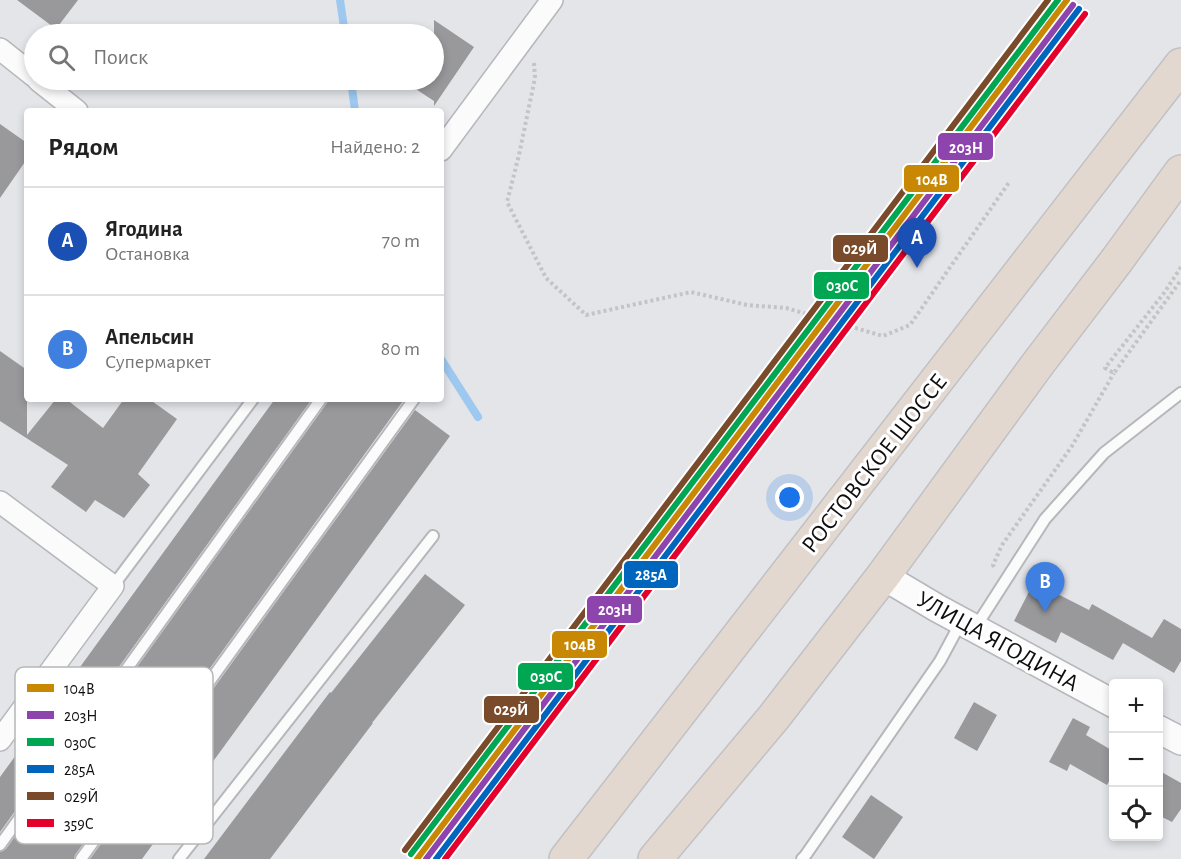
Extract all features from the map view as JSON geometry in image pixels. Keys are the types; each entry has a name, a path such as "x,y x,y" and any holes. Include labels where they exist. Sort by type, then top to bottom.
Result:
{"highway":[{"name":"РОСТОВСКОЕ ШОССЕ","path":"566,859 1166,100 1181,65"},
{"path":"655,859 774,717 883,576 1181,172"}],"street":[{"path":"444,146 552,0"},
{"path":"0,49 24,68"},
{"path":"51,90 73,108"},
{"path":"0,502 113,586 54,667"},
{"name":"УЛИЦА ЯГОДИНА","path":"883,576 1109,702"},
{"path":"0,740 15,720"},
{"path":"1163,732 1181,741"}],"lane":[{"path":"802,859 940,661 1004,582 1045,519 1104,453 1181,393"},
{"path":"113,586 251,402"},
{"path":"128,667 319,402"},
{"path":"213,677 412,402"},
{"path":"213,816 433,536"},
{"path":"0,845 15,824"},
{"path":"81,859 92,844"},
{"path":"179,859 191,844"}],"path":[{"path":"531,27 535,78 507,202 546,278 586,315 691,292 747,305 786,308 883,336 910,326 1010,182"},
{"path":"1114,373 1105,368 1164,293 1181,267"},
{"path":"1004,582 993,565 1002,545 1072,446 1114,373 1181,280"}],"building":[{"path":"17,0 78,0 60,24 49,24"},
{"path":"444,27 474,47 434,106 434,101 417,90 444,90"},
{"path":"0,124 24,141 24,163 0,198"},
{"path":"0,351 24,368 27,435 54,402 70,402 103,428 122,402 153,402 177,419 138,474 150,485 124,518 95,500 86,512 51,487 68,465 0,421"},
{"path":"273,402 310,402 119,667 80,667"},
{"path":"402,402 211,667 137,667 327,403"},
{"path":"415,410 450,436 213,761 213,689"},
{"path":"425,574 465,605 372,723 270,859 204,859 330,692"},
{"path":"1034,582 1089,610 1092,604 1152,638 1164,619 1181,629 1181,661 1174,673 1123,643 1113,660 1061,632 1056,643 1014,621"},
{"path":"974,702 997,715 977,751 954,738"},
{"path":"1073,718 1090,727 1086,735 1109,749 1109,781 1107,785 1070,764 1067,771 1049,762"},
{"path":"15,756 15,811 0,832 0,777"},
{"path":"1163,773 1181,783 1181,809 1172,822 1163,818"},
{"path":"871,795 903,817 874,859 842,837"},
{"path":"15,836 15,844 83,844 74,859 0,859 0,852 6,849"},
{"path":"101,844 153,844 142,859 90,859"}],"waterway":[{"path":"340,0 344,24"},
{"path":"352,90 355,108"},
{"path":"444,364 478,417"}],"transit line":[{"name":"029Й","path":"405,850 1048,0"},
{"name":"030C","path":"411,854 1058,0"},
{"name":"104В","path":"417,859 1067,0"},
{"name":"203Н","path":"426,859 1073,5"},
{"name":"285А","path":"436,859 1079,9"},
{"name":"359С","path":"445,859 1085,14"}],"place":[{"name":"Ягодина","path":"917,268"},
{"name":"Апельсин","path":"1045,612"}]}
